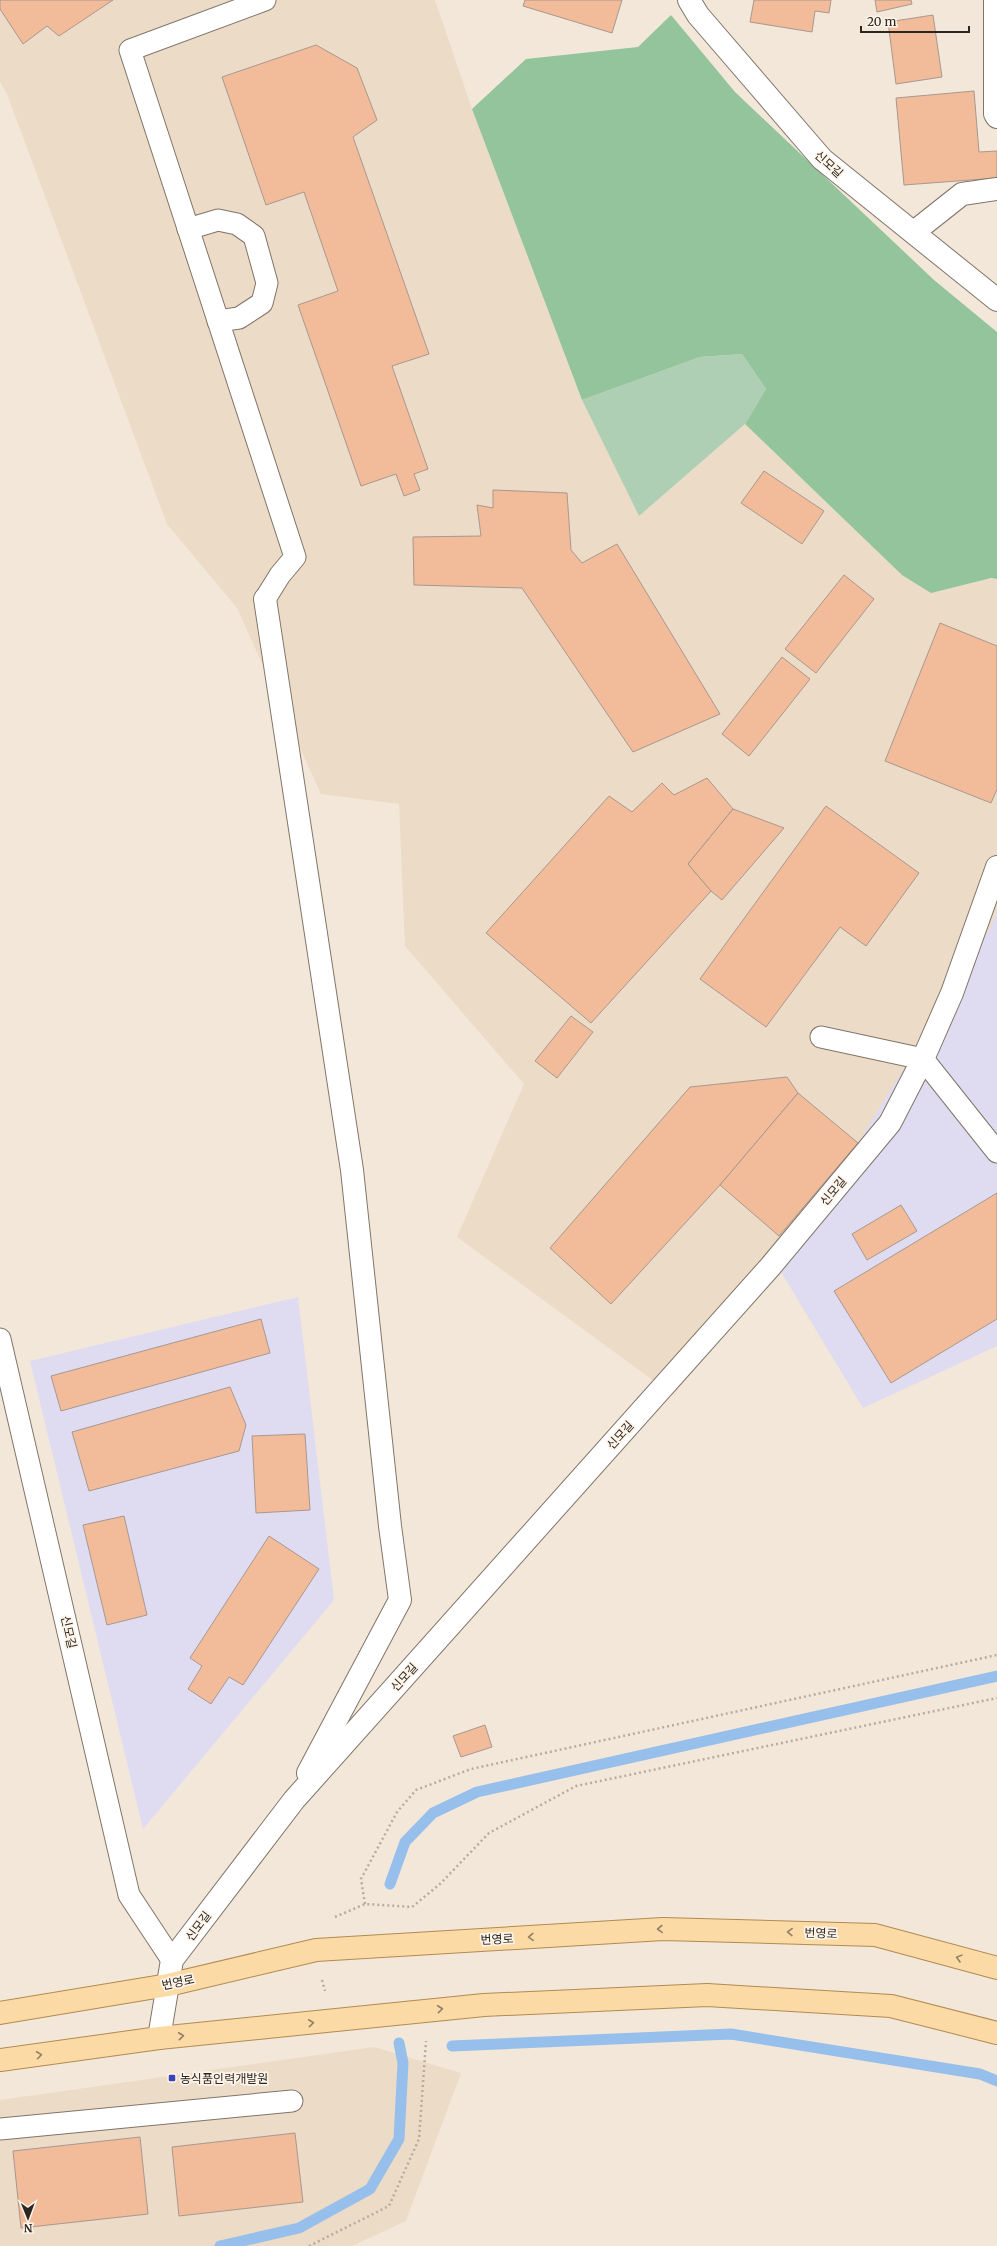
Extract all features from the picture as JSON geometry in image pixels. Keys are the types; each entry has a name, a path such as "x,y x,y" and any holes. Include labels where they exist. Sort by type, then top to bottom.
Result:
{"main road":[{"name":"번영로","path":"0,2013 168,1985 316,1950 655,1929 875,1935 997,1968"},
{"path":"0,2060 159,2038 428,2010 484,2005 707,1995 891,2006 997,2033"}],"street":[{"name":"신모길","path":"689,0 698,15 822,159 997,300"},
{"path":"996,0 995,114 997,117"},
{"path":"914,232 962,194 997,189"},
{"path":"264,599 352,1170 390,1526 400,1600 360,1671 294,1800"},
{"name":"신모길","path":"159,2038 172,1960 294,1800 770,1267 890,1123 923,1059 952,993 997,867"}],"lane":[{"path":"264,599 280,575 295,557 130,50 265,0"},
{"path":"188,229 218,220 237,224 254,236 267,283 262,303 239,318 218,321"},
{"path":"821,1037 923,1059 997,1152"},
{"name":"신모길","path":"0,1339 129,1894 172,1960"},
{"path":"0,2129 292,2101"}],"path":[{"path":"364,1904 361,1879 397,1812 416,1790 472,1769 997,1655"},
{"path":"331,2020 316,1950 317,1926 364,1904 412,1907 440,1884 489,1833 576,1786 997,1698"},
{"path":"309,2246 389,2206 419,2139 428,2010"}],"shaded area":[{"path":"0,0 435,0 472,109 582,400 639,516 745,424 902,575 997,579 997,911 992,925 874,1161 673,1395 457,1237 524,1084 405,946 399,804 321,794 237,608 167,524 7,94 0,82"},
{"path":"997,911 997,1346 863,1408 780,1270 992,925"},
{"path":"298,1297 334,1600 143,1829 30,1361"},
{"path":"374,2047 461,2073 406,2221 352,2246 0,2246 0,2100"}],"green space":[{"path":"671,15 735,92 934,280 997,332 997,579 991,578 931,593 902,575 745,424 766,389 742,354 700,357 582,400 472,109 526,59 638,47"},
{"path":"742,354 766,389 745,424 639,516 582,400 700,357"}],"building":[{"path":"0,0 113,0 59,36 47,26 23,44 0,9"},
{"path":"525,0 622,0 612,33 523,6"},
{"path":"754,0 831,0 829,13 815,11 812,32 750,22"},
{"path":"875,0 911,0 912,4 877,12"},
{"path":"933,15 942,77 896,84 888,22"},
{"path":"316,45 357,68 377,120 353,137 429,354 392,366 428,469 414,474 420,490 404,496 396,474 361,486 298,305 338,291 304,192 266,205 222,77"},
{"path":"974,91 979,152 997,151 997,178 904,185 896,98"},
{"path":"764,471 824,511 802,544 741,503"},
{"path":"493,490 567,493 571,550 582,563 617,544 720,714 633,752 522,588 414,585 413,537 481,536 477,505 493,508"},
{"path":"844,575 874,599 816,673 785,649"},
{"path":"940,623 997,646 997,789 991,803 885,761"},
{"path":"782,657 810,679 749,756 722,734"},
{"path":"707,778 733,809 688,864 711,891 591,1023 486,933 609,796 632,812 662,783 674,795"},
{"path":"826,806 919,873 866,946 840,927 766,1027 700,979"},
{"path":"733,809 784,828 722,900 711,891 688,864"},
{"path":"571,1016 593,1032 557,1078 535,1061"},
{"path":"787,1077 798,1093 720,1185 611,1304 550,1248 690,1087"},
{"path":"798,1093 858,1143 779,1236 720,1185"},
{"path":"997,1193 997,1319 891,1383 834,1291"},
{"path":"901,1205 917,1231 867,1260 852,1234"},
{"path":"261,1319 270,1353 61,1411 51,1376"},
{"path":"230,1387 246,1425 239,1451 89,1491 72,1432"},
{"path":"305,1434 310,1510 256,1513 252,1436"},
{"path":"124,1516 147,1615 107,1625 83,1525"},
{"path":"269,1536 319,1569 243,1685 229,1677 211,1704 188,1689 202,1666 190,1658"},
{"path":"485,1725 492,1747 461,1757 453,1736"},
{"path":"295,2133 303,2202 179,2216 172,2147"},
{"path":"140,2137 148,2214 21,2228 13,2151"}],"waterway":[{"path":"390,1884 405,1842 433,1813 477,1792 997,1676"},
{"path":"452,2046 731,2034 980,2074 997,2081"},
{"path":"220,2246 299,2228 370,2189 399,2139 403,2063 399,2043"}],"place":[{"name":"농식품인력개발원","path":"172,2078"}]}
